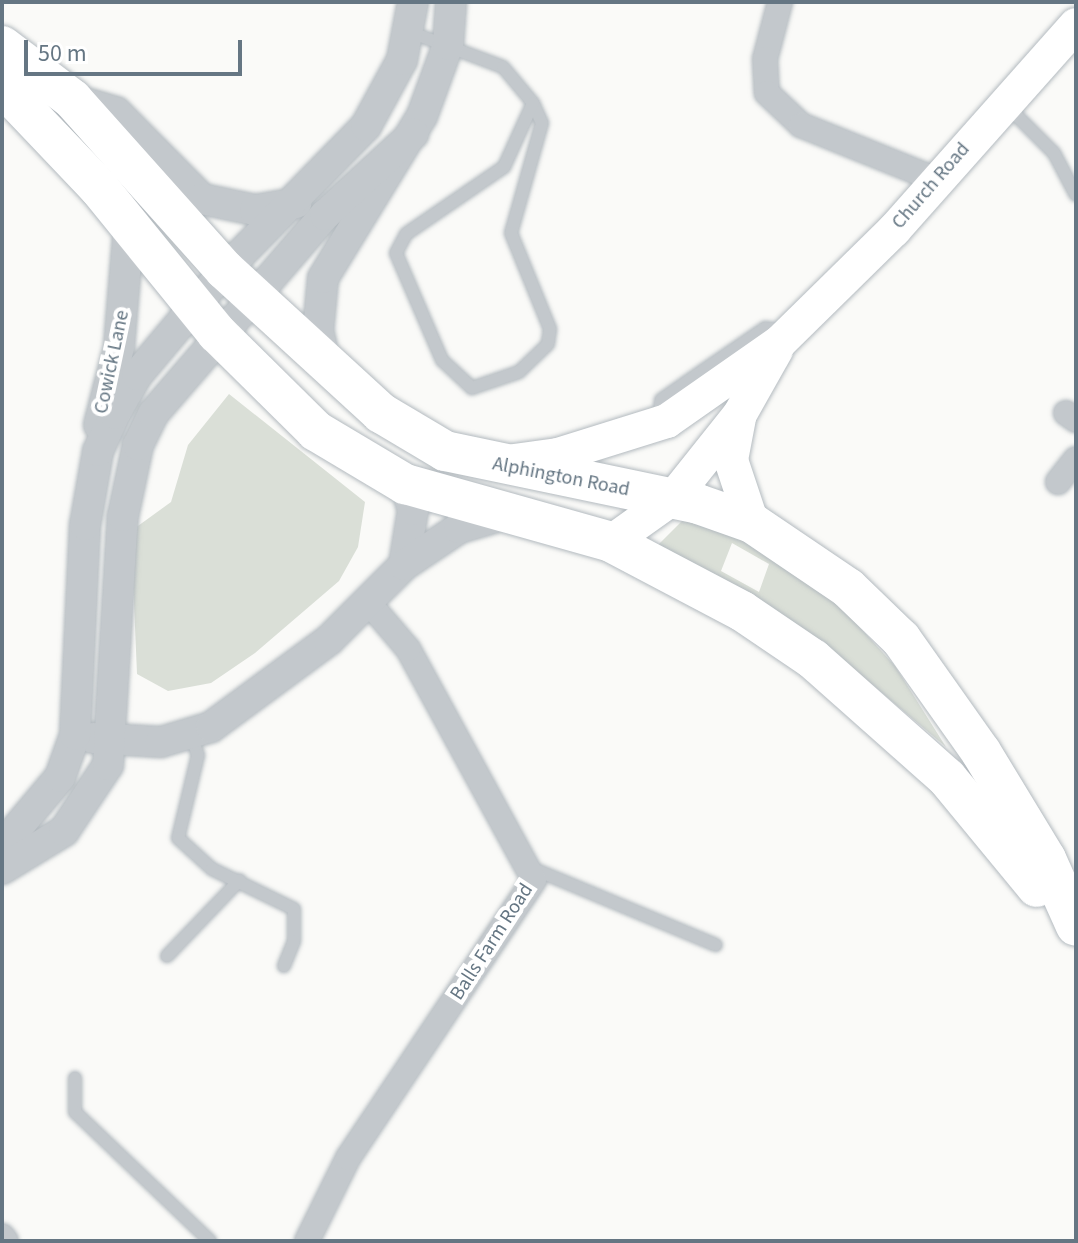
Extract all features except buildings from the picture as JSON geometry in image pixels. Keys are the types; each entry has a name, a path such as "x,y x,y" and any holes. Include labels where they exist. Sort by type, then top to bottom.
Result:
{"highway":[{"name":"Alphington Road","path":"2,46 72,99 239,282 381,413 445,451 490,464 673,498 752,523 804,553 901,639 981,752 1046,859 1076,926"},
{"path":"2,86 129,225 206,320 316,431 405,484 500,516 611,542 742,611 882,717 947,778 1076,938"}],"main road":[{"name":"Church Road","path":"490,464 558,455 659,423 786,338 937,180 1002,102 1076,25"},
{"name":"Church Road","path":"611,542 673,498 740,414 786,338"},
{"path":"740,414 731,460 752,523"}],"street":[{"path":"98,451 137,375 206,320 239,282 296,203 366,126 410,32 413,2"},
{"path":"326,365 318,331 323,278 413,134 448,45 451,2"},
{"path":"780,2 765,59 767,93 801,125 937,180"},
{"path":"72,99 116,112 202,199 255,210 296,203"},
{"path":"239,282 413,134"},
{"name":"Cowick Lane","path":"2,846 60,777 75,735 85,525 119,347 129,225"},
{"path":"2,869 79,815 113,741 132,466 153,414 206,320"},
{"path":"1058,482 1076,459"},
{"path":"404,565 413,510 405,484"},
{"path":"75,735 113,741 191,735 306,659 404,565 459,528 500,516"},
{"name":"Balls Farm Road","path":"307,1241 348,1158 517,912 534,869 408,649 368,602"},
{"path":"2,1236 6,1241"}],"lane":[{"path":"410,32 503,67 533,103 542,123 511,233 550,329 548,344 519,372 472,388 442,360 396,253 406,234 504,167 533,103"},
{"path":"1002,102 1054,153 1076,195"},
{"path":"191,735 198,755 178,838 212,869 294,909 294,941 284,966"},
{"path":"534,869 716,945"},
{"path":"167,956 240,880"},
{"path":"75,1078 75,1112 210,1241"}],"shaded area":[{"path":"229,394 365,502 358,547 339,581 255,653 211,683 168,691 137,674 131,531 171,502 188,445"},
{"path":"688,515 736,535 842,608 895,666 946,747 817,638 658,545","holes":["732,543 769,564 759,592 721,571"]}]}
